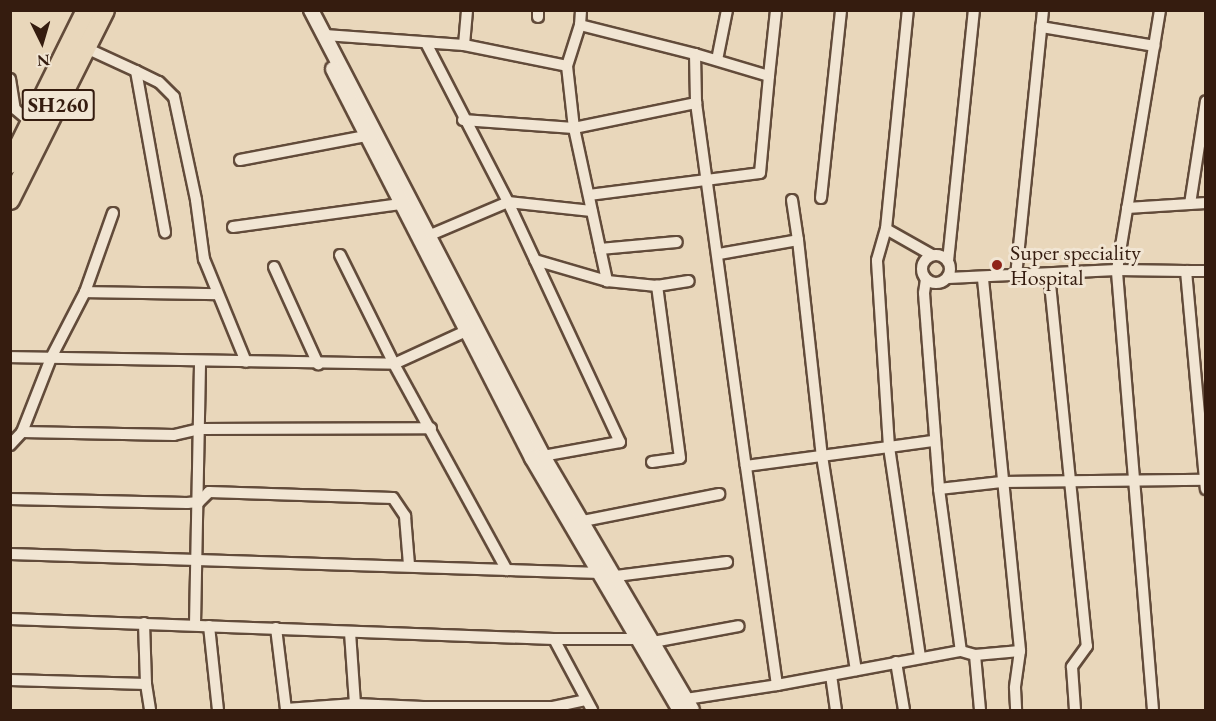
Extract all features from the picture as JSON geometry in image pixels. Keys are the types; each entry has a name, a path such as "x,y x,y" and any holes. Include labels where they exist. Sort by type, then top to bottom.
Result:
{"highway":[{"name":"SH260","path":"10,200 86,10"},
{"name":"SH260","path":"10,164 38,127 86,48 105,10"}],"street":[{"path":"300,10 537,467 601,573 647,640"},
{"path":"311,10 543,456 616,576 647,640 686,707 777,685 920,657 961,651 975,655 1020,651"},
{"path":"464,45 466,10"},
{"path":"581,10 580,25 567,66 574,128 607,281"},
{"path":"717,60 727,10"},
{"path":"589,195 706,182 760,172 776,10"},
{"path":"821,198 841,10"},
{"path":"908,10 886,229 876,260 889,447 920,657"},
{"path":"948,278 974,10"},
{"path":"1016,276 1043,10"},
{"path":"1153,711 1117,270 1160,10"},
{"path":"580,25 695,54 769,76"},
{"path":"1041,27 1154,46"},
{"path":"325,35 464,45 567,66"},
{"path":"426,43 463,120 507,202 620,442 543,456"},
{"path":"86,48 159,82 174,97 196,200 204,260 216,294 246,362"},
{"path":"695,54 696,103 706,182 719,254 777,685"},
{"path":"136,71 165,232"},
{"path":"10,79 13,108 38,127"},
{"path":"1190,204 1206,101"},
{"path":"463,120 574,128 696,103"},
{"path":"240,160 366,136"},
{"path":"792,200 822,456 856,670"},
{"path":"428,236 507,202 592,211"},
{"path":"1127,208 1206,203"},
{"path":"233,227 400,204"},
{"path":"10,445 22,432 51,358 85,292 112,213"},
{"path":"886,229 932,255 948,261"},
{"path":"719,254 798,240"},
{"path":"600,249 677,242"},
{"path":"340,255 394,364 507,570"},
{"path":"932,255 922,266 926,279 924,293 933,441 961,651"},
{"path":"535,260 607,281 657,286 689,281"},
{"path":"274,267 318,364"},
{"path":"926,279 935,283 948,278 983,279 1117,270 1206,271"},
{"path":"939,489 1002,482 1134,478 1205,483 1186,271"},
{"path":"1049,274 1087,646 1072,667 1075,711"},
{"path":"983,279 1020,651 1015,688 1017,711"},
{"path":"652,462 680,458 657,286"},
{"path":"85,292 216,294"},
{"path":"10,357 394,364 466,331"},
{"path":"195,625 200,361"},
{"path":"22,432 174,435 200,429 431,428"},
{"path":"746,466 933,441"},
{"path":"10,499 199,502 209,492 393,498 405,516 409,565"},
{"path":"583,521 719,494"},
{"path":"10,554 409,565 601,573"},
{"path":"616,576 727,562"},
{"path":"10,619 554,639 647,640 739,626"},
{"path":"144,623 146,684 150,711"},
{"path":"208,626 218,711"},
{"path":"276,628 286,710 355,704 423,709 553,709 585,700"},
{"path":"350,632 355,704"},
{"path":"554,639 592,711"},
{"path":"975,655 980,711"},
{"path":"896,662 904,711"},
{"path":"831,675 836,711"},
{"path":"10,680 146,684"}],"place":[{"name":"Super speciality Hospital","path":"997,265"}]}
